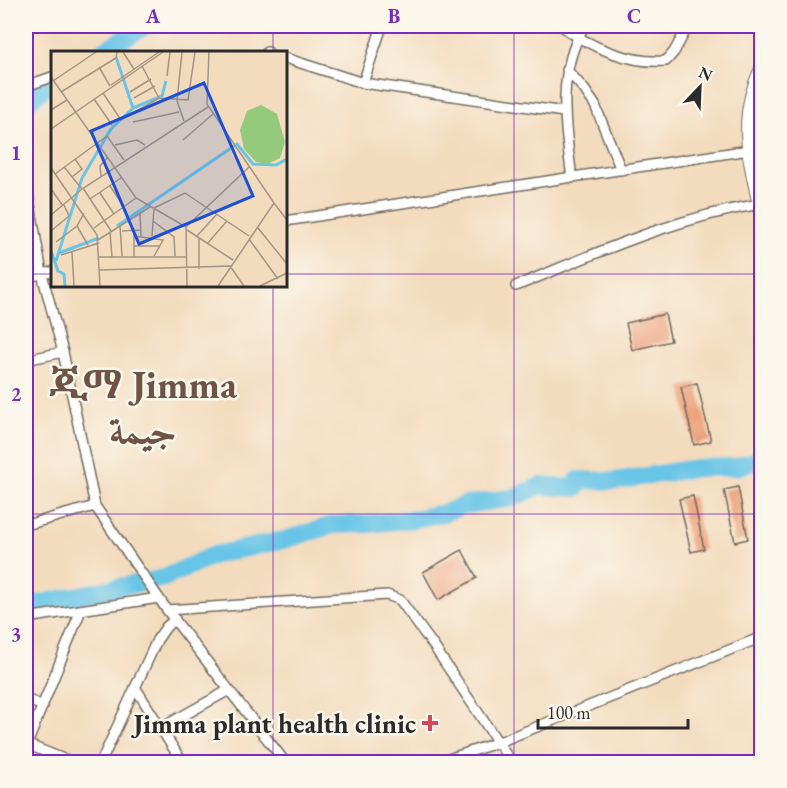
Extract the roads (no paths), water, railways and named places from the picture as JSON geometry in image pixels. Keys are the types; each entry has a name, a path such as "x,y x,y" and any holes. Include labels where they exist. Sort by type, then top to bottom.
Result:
{"street":[{"path":"363,83 382,26"},
{"path":"562,26 577,38 648,63 666,61 674,52 688,26"},
{"path":"572,178 564,112 567,69 577,38 584,26"},
{"path":"286,58 363,83 564,112"},
{"path":"567,69 595,105 621,170"},
{"path":"516,286 640,235 720,210 761,209 747,132 754,84 762,69"},
{"path":"26,86 51,77"},
{"path":"286,221 749,150"},
{"path":"26,181 28,200 47,273 94,506 167,610 285,762"},
{"path":"26,278 47,273"},
{"path":"26,360 63,352"},
{"path":"26,525 94,506"},
{"path":"167,610 387,595 400,600 511,762"},
{"path":"26,618 159,598"},
{"path":"71,762 26,744 81,610"},
{"path":"101,762 157,640 175,619"},
{"path":"440,762 499,742 762,637"},
{"path":"135,687 182,762"},
{"path":"161,728 229,690"},
{"path":"26,699 43,706"}],"waterway":[{"path":"103,51 145,26"},
{"path":"26,103 51,83"},
{"path":"26,606 164,578 214,555 284,540 333,525 415,519 444,513 464,505 512,498 540,486 577,488 578,480 615,481 697,468 735,467 762,459"}],"place":[{"name":"Jimma plant health clinic","path":"430,723"}],"district":[{"name":"ጂማ Jimma جيمة","path":"143,406"}]}
